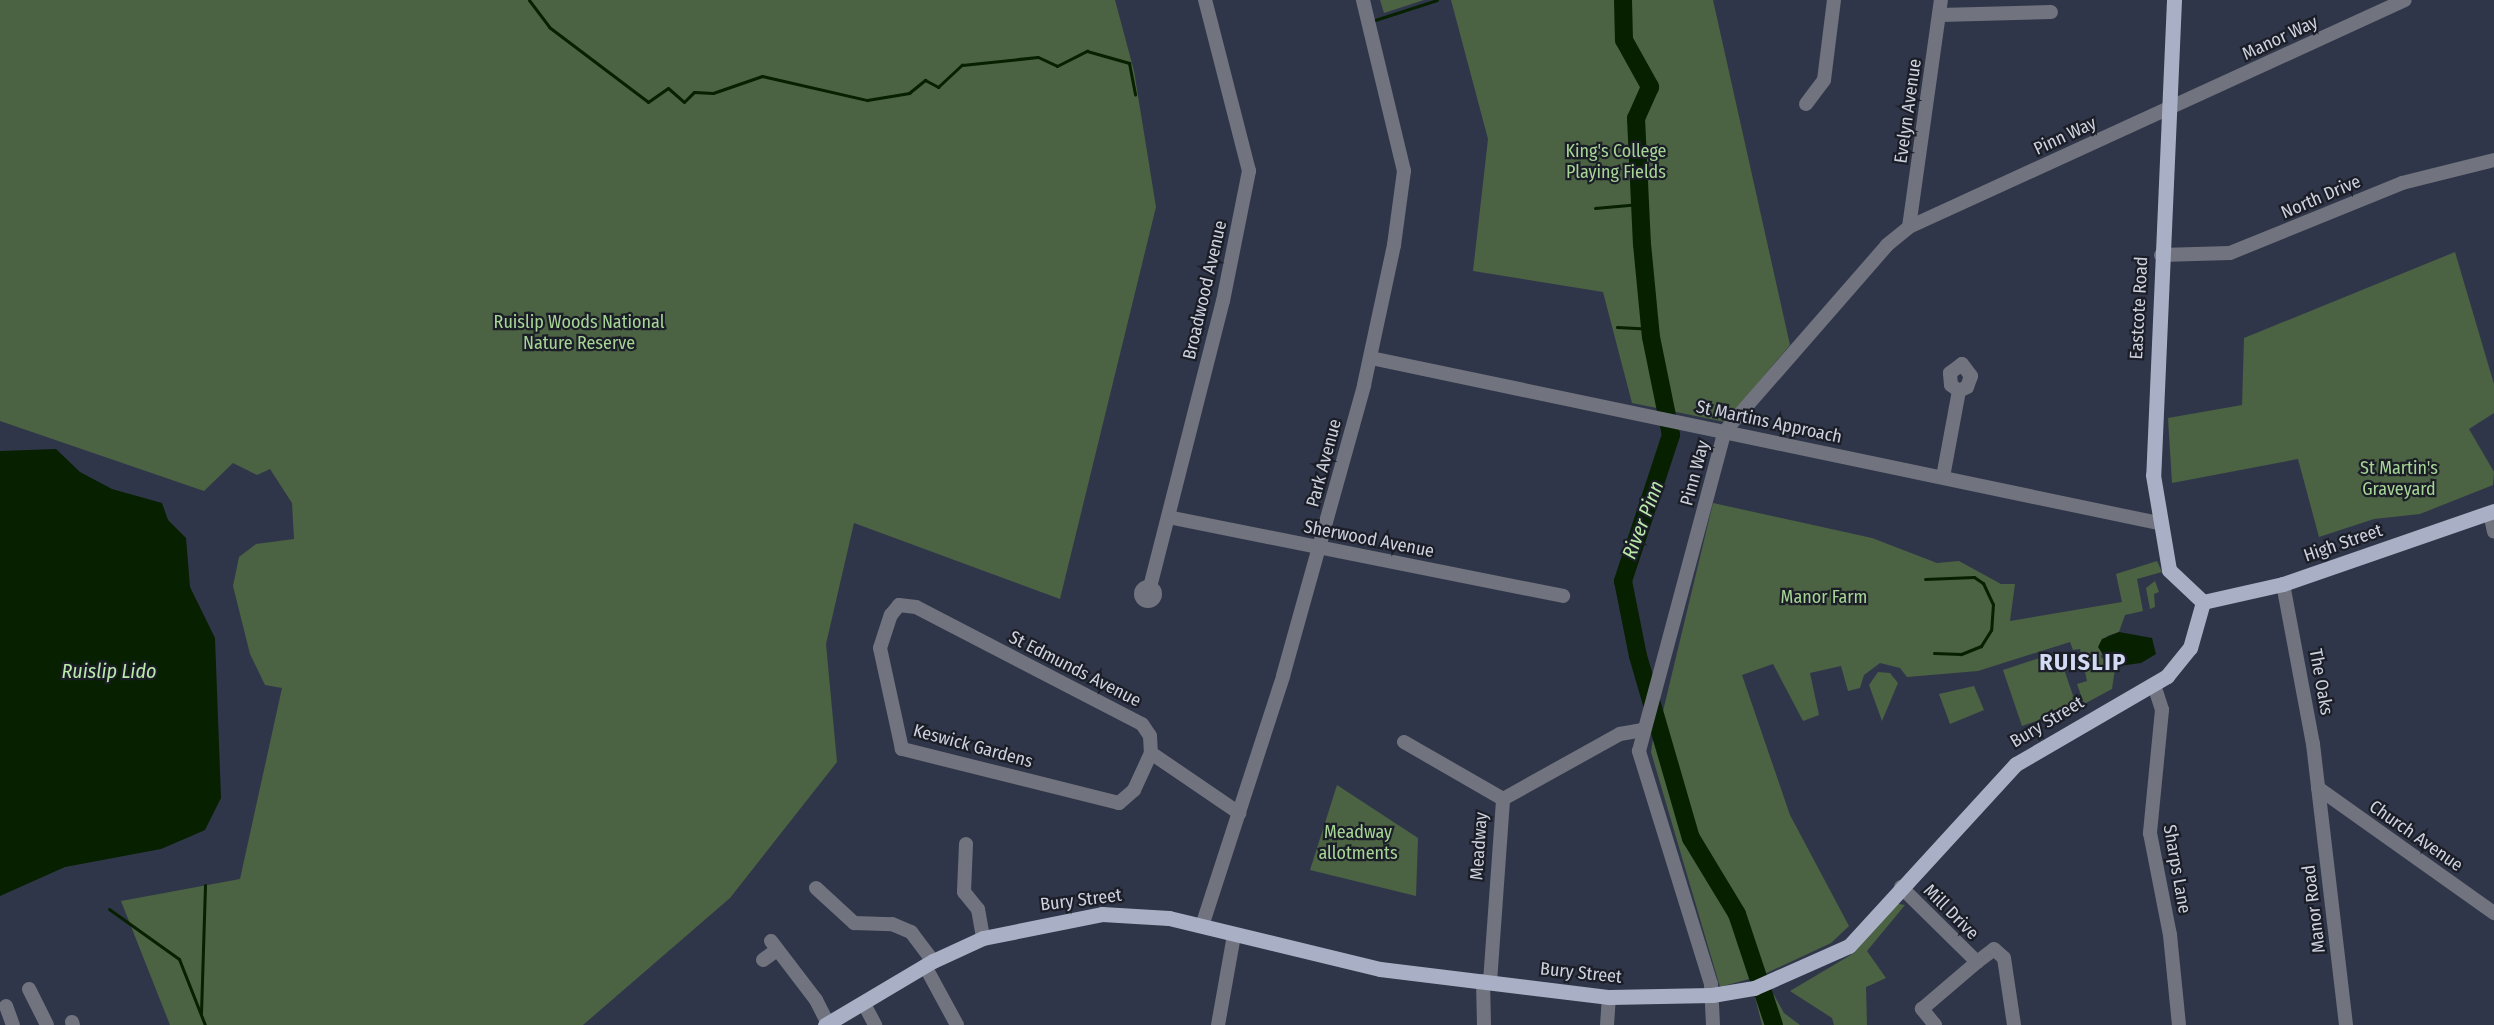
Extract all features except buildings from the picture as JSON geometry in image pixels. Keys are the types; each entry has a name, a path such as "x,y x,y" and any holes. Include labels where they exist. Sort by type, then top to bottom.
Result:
{"main road":[{"name":"Eastcote Road","path":"2174,0 2152,432 2158,523 2169,570 2203,602"},
{"name":"High Street","path":"2203,602 2283,584 2492,512"},
{"name":"Bury Street","path":"826,1024 864,1004 929,964 983,939 1102,914 1132,913 1202,926 1380,969 1609,997 1712,995 1754,988 1778,980 1849,946 2016,764 2056,736 2154,685 2185,656 2203,602"}],"street":[{"name":"Broadwood Avenue","path":"1150,587 1223,301 1249,171 1205,0"},
{"name":"Park Avenue","path":"1202,926 1239,813 1319,548 1371,358 1404,171 1363,0"},
{"path":"1806,104 1824,80 1834,0"},
{"name":"Evelyn Avenue","path":"1909,227 1941,0"},
{"name":"Manor Way","path":"2169,108 2405,0"},
{"path":"1940,15 2051,12"},
{"name":"Pinn Way","path":"1713,1025 1712,995 1641,758 1645,726 1725,431 1887,245 1909,227 2169,108"},
{"name":"North Drive","path":"2161,255 2230,253 2402,183 2494,160"},
{"name":"St Martins Approach","path":"1371,358 1645,413 2158,523"},
{"path":"1943,477 1959,391"},
{"path":"2492,512 2494,532"},
{"name":"Sherwood Avenue","path":"1167,517 1563,596"},
{"name":"The Oaks","path":"2283,584 2318,788"},
{"name":"St Edmunds Avenue","path":"899,605 916,607 1142,724 1150,736 1151,753"},
{"name":"Keswick Gardens","path":"899,605 880,648 902,749 1119,803 1134,790 1151,753"},
{"name":"Sharps Lane","path":"2154,685 2162,710 2150,833 2170,935 2179,1025"},
{"name":"Meadway","path":"1484,1025 1503,799 1620,734 1645,726"},
{"path":"1404,742 1503,799"},
{"path":"1151,753 1239,813"},
{"name":"Church Avenue","path":"2318,788 2494,913"},
{"name":"Manor Road","path":"2318,788 2346,1025"},
{"path":"966,844 964,892 978,909 983,939"},
{"name":"Mill Drive","path":"1901,887 1977,962"},
{"path":"814,888 854,923 892,924 911,932 929,964 957,1025"},
{"path":"1218,1025 1234,935"},
{"path":"763,960 774,946 826,1024"},
{"name":"Mill Drive","path":"1935,1025 1922,1009 1994,949 2004,958 2014,1025"},
{"path":"29,989 47,1025"},
{"path":"1607,1025 1609,997"},
{"path":"864,1004 875,1025"}],"green space":[{"name":"Ruislip Woods National Nature Reserve","path":"0,0 1115,0 1134,71 1156,207 1060,599 854,523 826,644 837,762 730,898 583,1025 170,1025 121,901 240,879 282,688 265,685 250,654 233,586 239,557 256,544 294,539 292,503 270,469 257,475 233,463 204,491 0,421"},
{"path":"1380,0 1424,0 1384,13"},
{"name":"King's College Playing Fields","path":"1451,0 1713,0 1790,345 1725,422 1632,403 1603,292 1473,271 1488,139"},
{"name":"St Martin's Graveyard","path":"2455,252 2494,384 2494,413 2469,429 2494,472 2493,485 2420,514 2374,519 2319,537 2298,459 2172,483 2168,418 2242,405 2244,338"},
{"name":"Manor Farm","path":"1713,503 1872,538 1937,563 1959,561 2001,584 2015,584 2010,621 2122,602 2116,574 2157,561 2162,572 2137,579 2143,611 2125,615 2119,632 2107,636 2101,657 2115,669 2112,689 2084,704 2077,684 2087,681 2080,649 2073,650 2070,642 1978,671 1907,677 1900,668 1880,663 1864,675 1860,688 1848,691 1841,666 1810,673 1819,715 1803,721 1773,664 1742,675 1790,815 1849,926 1831,943 1760,976 1737,914 1691,838 1658,732"},
{"path":"2155,581 2159,592 2154,594 2155,607 2150,609 2146,588"},
{"path":"2058,652 2077,707 2022,726 2003,670"},
{"path":"1878,672 1890,673 1898,683 1882,721 1869,685"},
{"path":"1974,686 1984,710 1950,724 1939,694"},
{"path":"1654,733 1687,839 1733,915 1756,977 1720,987 1651,752"},
{"name":"Meadway allotments","path":"1337,785 1418,838 1416,896 1310,870"},
{"path":"1893,903 1905,905 1867,951 1886,978 1866,987 1867,1025 1834,1025 1832,1018 1790,991 1854,953"},
{"path":"1774,995 1784,1013 1800,1025 1762,1025 1755,997"}],"water":[{"name":"Ruislip Lido","path":"56,449 80,472 112,489 162,503 168,520 186,538 190,587 215,638 221,798 205,830 161,849 65,867 0,896 0,451"},
{"path":"2119,632 2152,638 2156,654 2141,663 2111,667 2098,647 2102,639"}],"waterway":[{"path":"529,0 549,27 648,102 668,88 684,102 694,92 713,93 762,76 867,100 909,93 925,80 938,87 962,65 1038,57 1057,66 1087,51 1129,63 1135,94"},
{"path":"1375,20 1437,0"},
{"name":"River Pinn","path":"1623,0 1624,40 1650,87 1636,118 1642,244 1651,337 1671,435 1623,581 1638,656 1691,838 1737,914 1774,1025"},
{"path":"1595,208 1640,204"},
{"path":"1617,327 1650,329"},
{"path":"1925,579 1974,577 1983,583 1993,604 1991,630 1981,646 1961,654 1934,653"},
{"path":"201,1013 205,885"},
{"path":"109,909 179,959 205,1025"}],"district":[{"name":"RUISLIP","path":"2083,663"}]}
